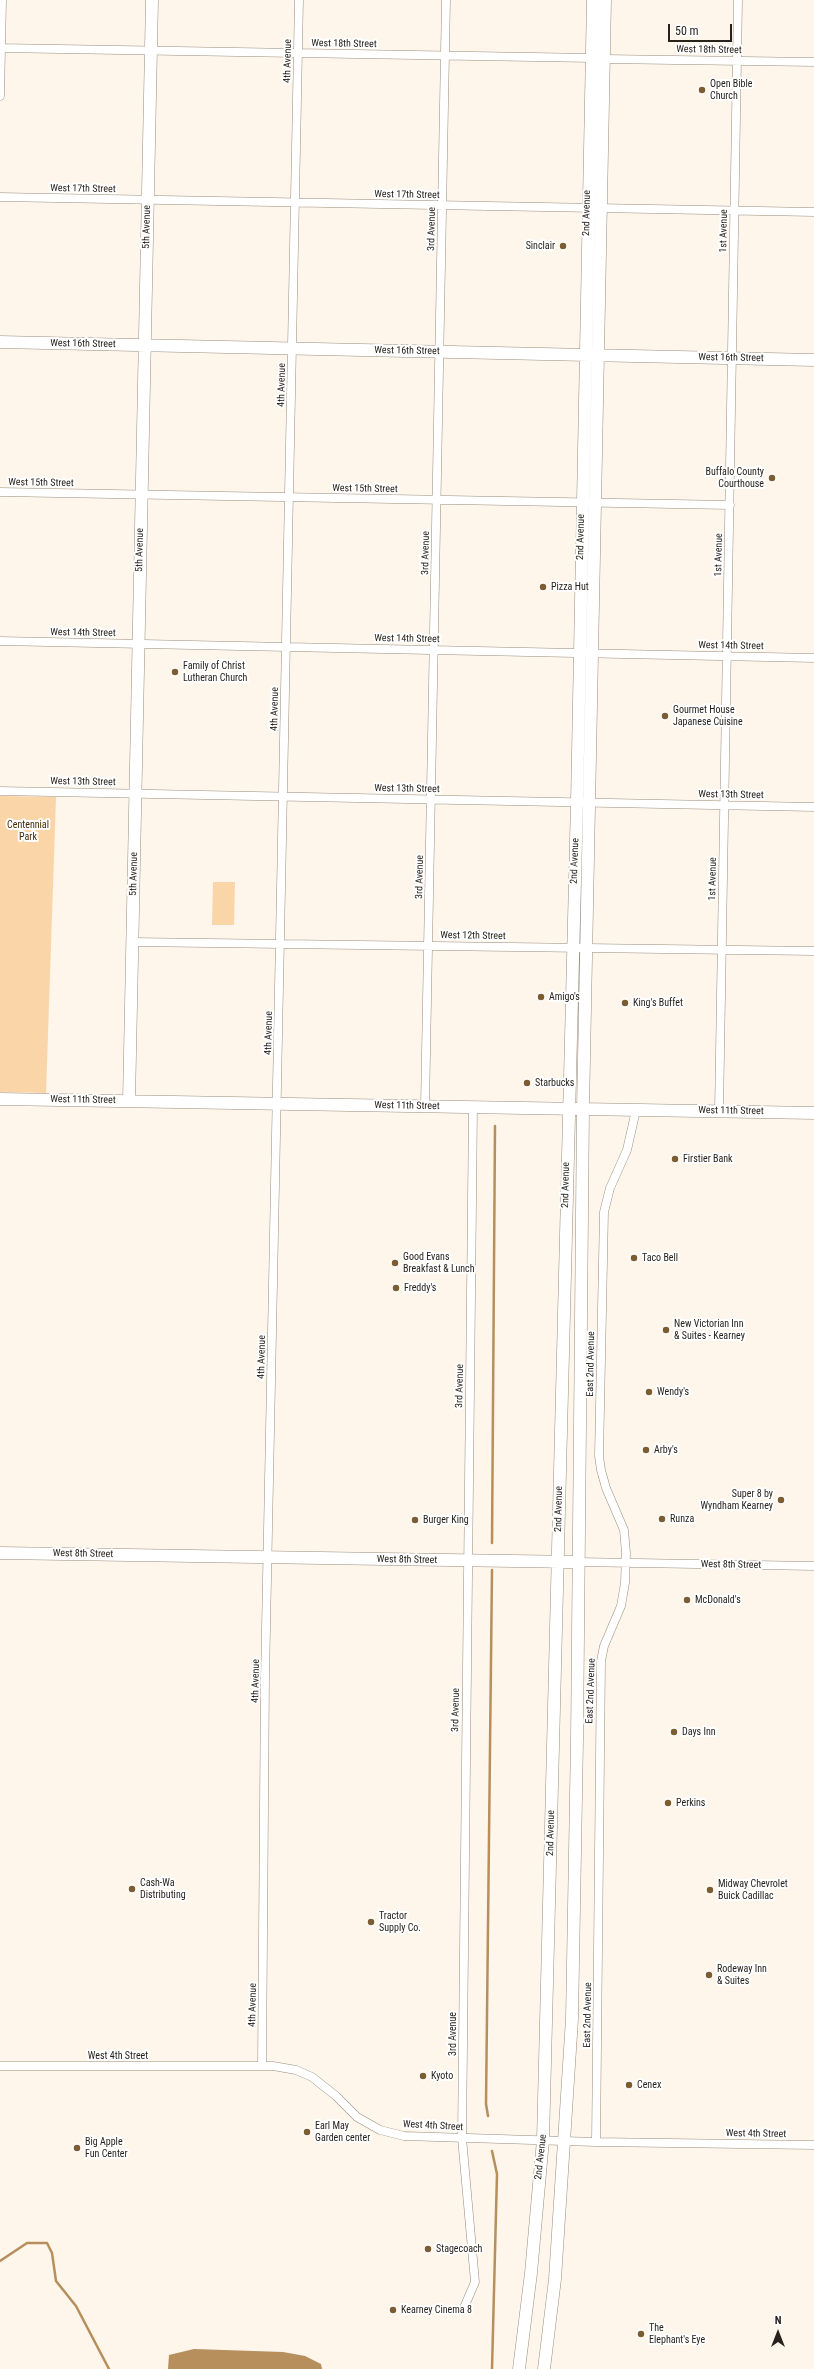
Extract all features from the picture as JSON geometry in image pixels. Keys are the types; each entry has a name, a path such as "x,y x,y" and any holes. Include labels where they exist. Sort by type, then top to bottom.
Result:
{"main road":[{"name":"5th Avenue","path":"129,1101 152,0"},
{"name":"2nd Avenue","path":"544,2369 555,2279 565,2141 572,2011 586,948 579,653 582,502 601,208 598,58 593,3"},
{"name":"2nd Avenue","path":"519,2369 531,2274 543,2140 572,948 592,653 595,503 587,208 598,58 605,3"},
{"name":"West 16th Street","path":"0,342 814,360"},
{"name":"West 11th Street","path":"0,1099 814,1113"},
{"name":"West 8th Street","path":"0,1553 577,1562"}],"street":[{"path":"0,96 2,0"},
{"name":"4th Avenue","path":"262,2066 265,1677 269,1557 299,0"},
{"name":"3rd Avenue","path":"425,1106 446,0"},
{"name":"1st Avenue","path":"719,1111 738,0"},
{"name":"West 18th Street","path":"0,48 814,62"},
{"name":"West 17th Street","path":"0,197 814,212"},
{"name":"West 15th Street","path":"0,492 730,505"},
{"name":"West 14th Street","path":"0,641 814,658"},
{"name":"West 13th Street","path":"0,790 814,807"},
{"name":"West 12th Street","path":"132,942 814,950"},
{"name":"3rd Avenue","path":"464,2310 475,2282 462,2138 473,1107"},
{"name":"East 2nd Avenue","path":"596,2142 601,1661 604,1646 621,1606 625,1583 626,1563 624,1530 606,1488 599,1456 604,1212 610,1188 628,1150 636,1110"},
{"name":"West 8th Street","path":"577,1562 814,1566"},
{"name":"West 4th Street","path":"0,2066 262,2066 296,2070 312,2077 336,2096 357,2117 380,2130 404,2136 596,2142 814,2145"}],"green space":[{"name":"Centennial Park","path":"0,796 56,797 46,1093 0,1092"},
{"path":"213,882 235,882 234,925 212,925"}],"shaded area":[{"path":"194,2349 283,2352 305,2356 321,2364 322,2369 168,2369 169,2355"}],"waterway":[{"path":"492,1543 495,1126"},
{"path":"488,2116 486,2104 492,1570"},
{"path":"492,2151 497,2174 492,2369"},
{"path":"0,2261 27,2243 47,2243 52,2253 56,2281 76,2306 109,2369"}],"place":[{"name":"Open Bible Church","path":"702,90"},
{"name":"Sinclair","path":"563,246"},
{"name":"Buffalo County Courthouse","path":"772,478"},
{"name":"Pizza Hut","path":"543,587"},
{"name":"Family of Christ Lutheran Church","path":"175,672"},
{"name":"Gourmet House Japanese Cuisine","path":"665,716"},
{"name":"Amigo's","path":"541,997"},
{"name":"King's Buffet","path":"625,1003"},
{"name":"Starbucks","path":"527,1083"},
{"name":"Firstier Bank","path":"675,1159"},
{"name":"Taco Bell","path":"634,1258"},
{"name":"Good Evans Breakfast & Lunch","path":"395,1263"},
{"name":"Freddy's","path":"396,1288"},
{"name":"New Victorian Inn & Suites - Kearney","path":"666,1330"},
{"name":"Wendy's","path":"649,1392"},
{"name":"Arby's","path":"646,1450"},
{"name":"Super 8 by Wyndham Kearney","path":"781,1500"},
{"name":"Runza","path":"662,1519"},
{"name":"Burger King","path":"415,1520"},
{"name":"McDonald's","path":"687,1600"},
{"name":"Days Inn","path":"674,1732"},
{"name":"Perkins","path":"668,1803"},
{"name":"Cash-Wa Distributing","path":"132,1889"},
{"name":"Midway Chevrolet Buick Cadillac","path":"710,1890"},
{"name":"Tractor Supply Co.","path":"371,1922"},
{"name":"Rodeway Inn & Suites","path":"709,1975"},
{"name":"Kyoto","path":"423,2076"},
{"name":"Cenex","path":"629,2085"},
{"name":"Earl May Garden center","path":"307,2132"},
{"name":"Big Apple Fun Center","path":"77,2148"},
{"name":"Stagecoach","path":"428,2249"},
{"name":"Kearney Cinema 8","path":"393,2310"},
{"name":"The Elephant's Eye","path":"641,2334"}]}
